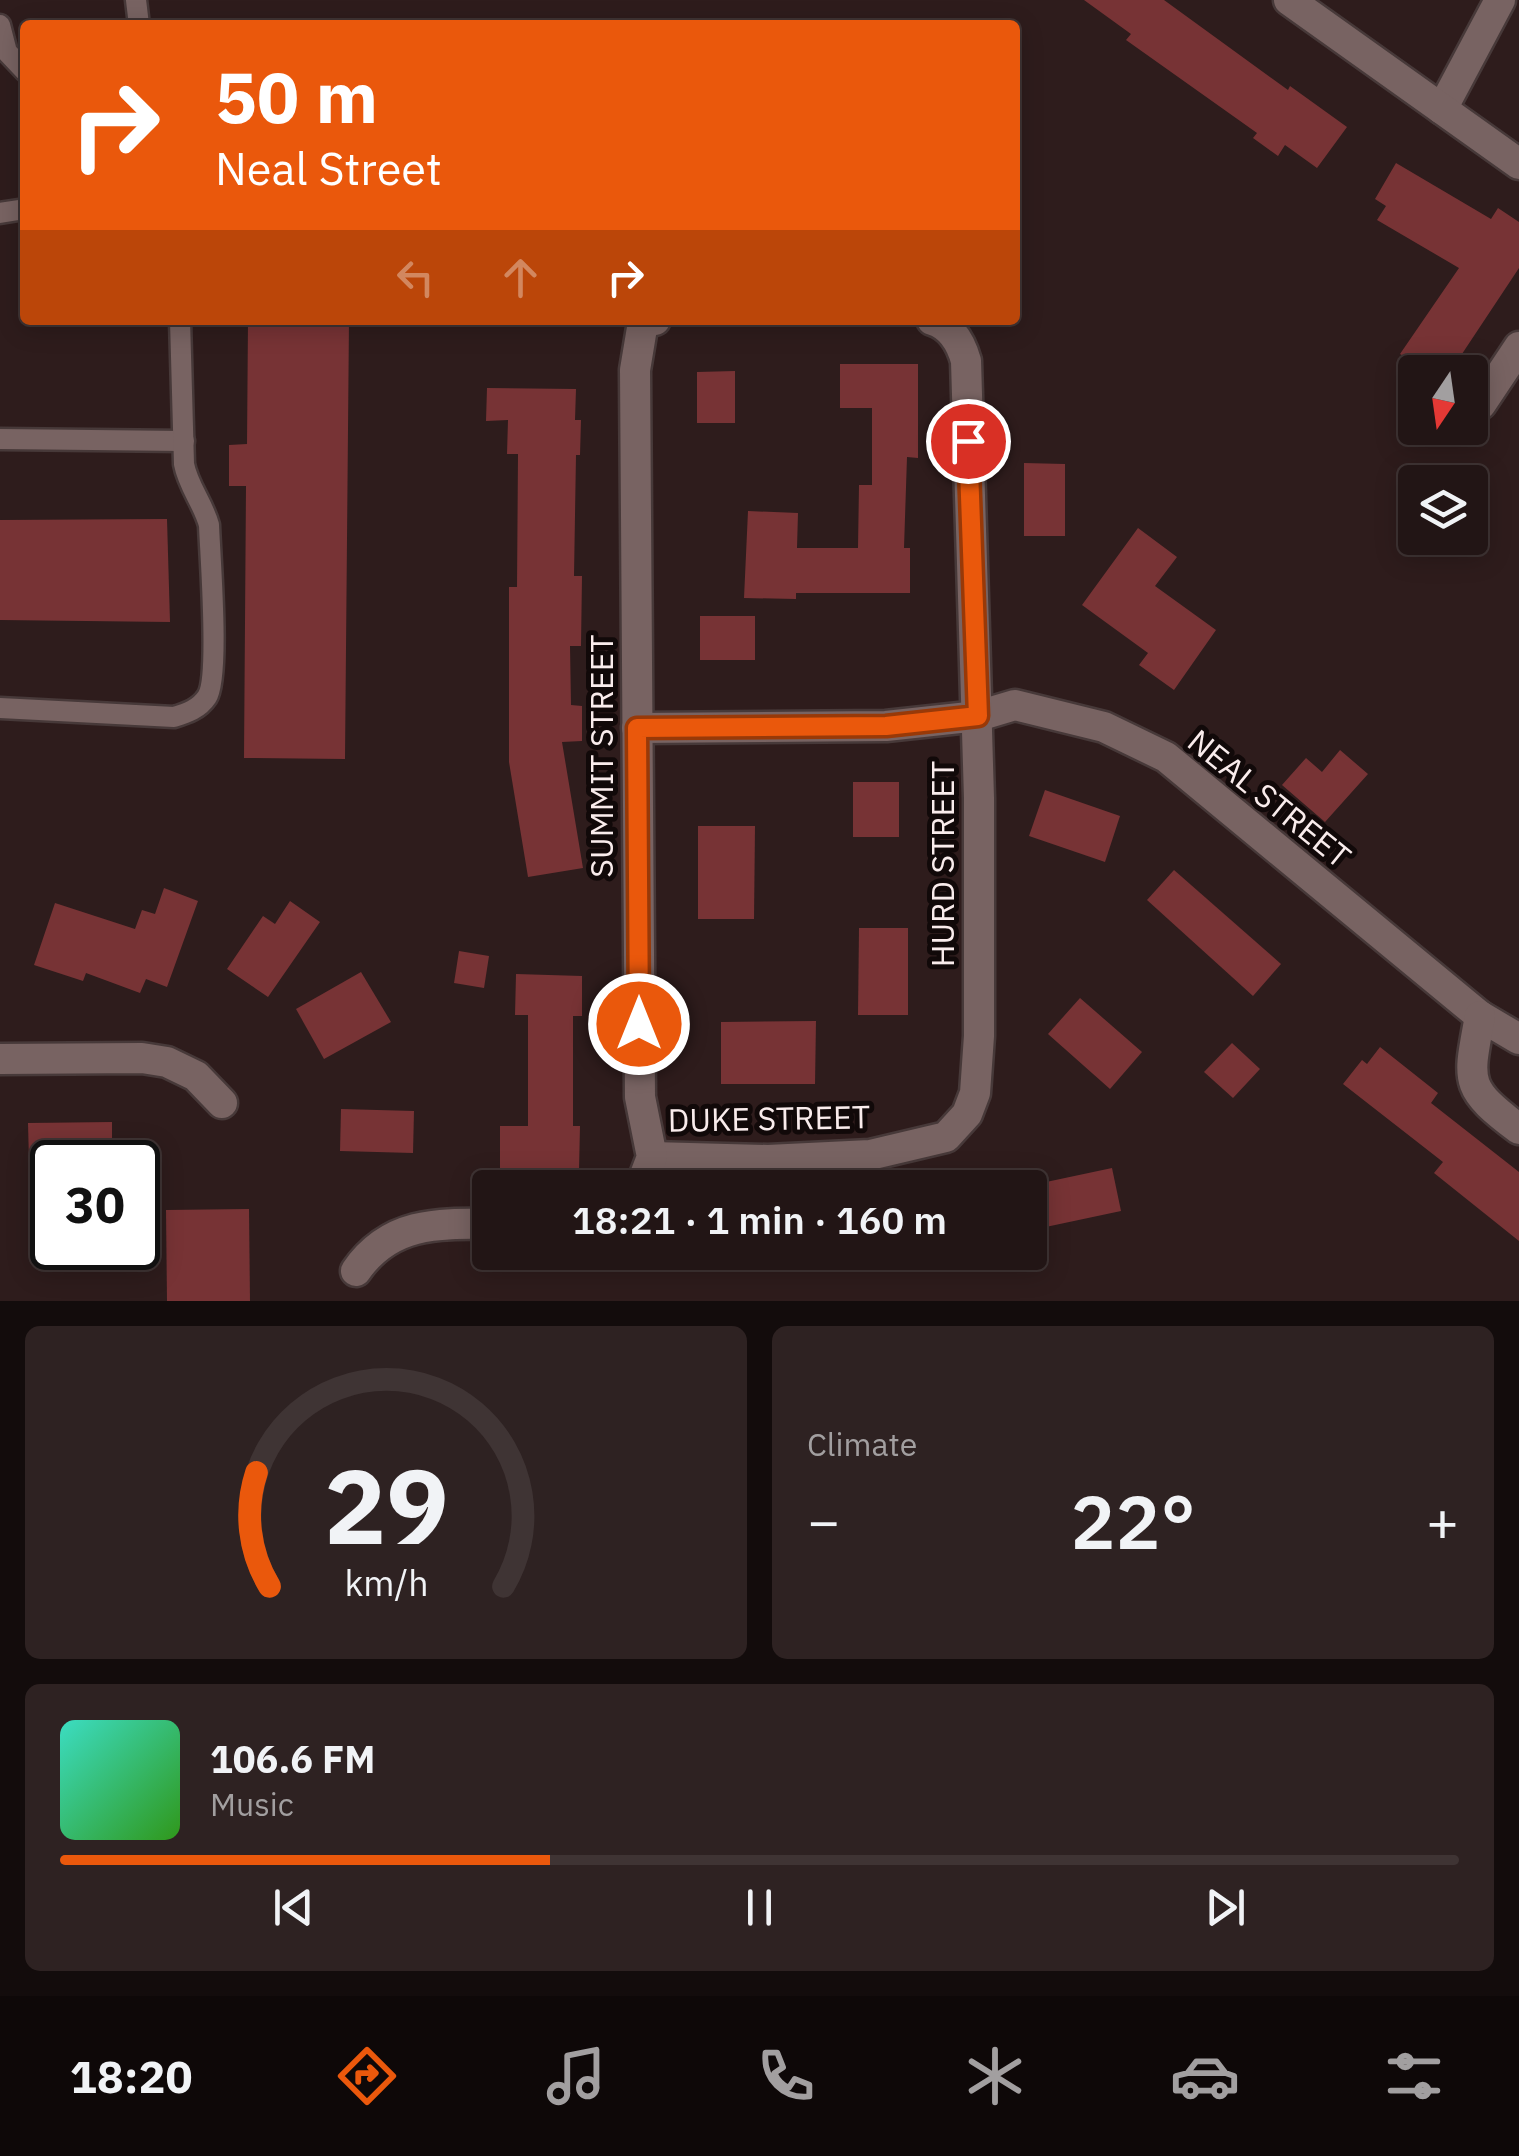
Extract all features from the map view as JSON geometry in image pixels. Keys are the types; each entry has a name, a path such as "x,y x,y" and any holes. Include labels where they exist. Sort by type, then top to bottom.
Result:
{"street":[{"path":"1289,0 1519,164"},
{"path":"1442,110 1500,0"},
{"name":"SUMMIT STREET","path":"648,325 635,370 640,1097 652,1157"},
{"name":"HURD STREET","path":"942,325 961,342 966,361 978,716 979,1036 975,1093 967,1114 946,1137"},
{"path":"1488,394 1519,348"},
{"name":"NEAL STREET","path":"637,728 886,726 978,716 1014,705 1104,727 1166,757 1480,1016 1519,1039"},
{"path":"1480,1016 1470,1073 1489,1107 1519,1129"},
{"path":"0,1060 142,1058 167,1062 196,1076 222,1104"},
{"name":"DUKE STREET","path":"652,1157 768,1160 870,1155 946,1137"},
{"path":"647,1170 652,1157"},
{"path":"356,1271 370,1250 401,1231 472,1223"}],"lane":[{"path":"0,25 7,52 20,66"},
{"path":"0,708 174,717 194,710 209,695 209,524 186,477 180,325"},
{"path":"0,438 184,441"}],"building":[{"path":"1084,0 1164,0 1288,90 1290,86 1347,127 1317,168 1285,145 1278,156 1253,138 1257,133 1126,40 1131,34"},
{"path":"1396,163 1491,219 1498,208 1519,222 1519,268 1461,355 1400,354 1459,268 1377,220 1386,206 1375,199"},
{"path":"248,325 349,325 345,759 244,758 246,486 229,486 229,445 247,444"},
{"path":"840,364 918,364 918,458 907,457 904,548 910,548 910,593 796,593 796,599 744,598 748,511 798,513 797,548 858,548 859,485 872,485 872,408 840,408"},
{"path":"735,371 735,423 697,423 697,372"},
{"path":"487,388 576,389 575,420 581,420 580,455 576,455 574,576 582,576 581,646 570,646 571,705 582,706 582,741 562,742 583,868 528,877 509,762 509,587 517,587 518,454 507,454 508,420 486,421"},
{"path":"1024,463 1065,464 1065,536 1024,536"},
{"path":"167,519 170,622 0,620 0,520"},
{"path":"1138,528 1177,557 1155,586 1216,630 1174,690 1139,665 1148,653 1082,605"},
{"path":"700,616 755,616 755,660 700,660"},
{"path":"1340,750 1368,774 1325,822 1282,785 1306,758 1322,772"},
{"path":"853,782 899,782 899,837 853,837"},
{"path":"1045,790 1120,816 1105,862 1029,836"},
{"path":"698,826 755,826 754,919 698,919"},
{"path":"1174,870 1281,964 1253,996 1147,900"},
{"path":"164,888 198,901 167,987 146,979 140,993 86,973 83,981 34,965 55,903 135,929 142,910 155,914"},
{"path":"290,901 320,922 268,997 227,969 263,916 275,924"},
{"path":"859,928 908,928 908,1015 858,1015"},
{"path":"459,951 489,956 484,988 454,983"},
{"path":"361,972 391,1022 324,1059 296,1009"},
{"path":"516,974 582,976 582,1016 573,1016 573,1126 580,1126 579,1170 500,1170 500,1126 528,1126 528,1015 515,1015"},
{"path":"1080,998 1142,1052 1110,1089 1048,1034"},
{"path":"816,1021 815,1084 721,1084 721,1022"},
{"path":"1232,1043 1260,1069 1233,1098 1204,1072"},
{"path":"1380,1047 1438,1093 1431,1103 1519,1172 1519,1241 1434,1173 1443,1162 1343,1084 1362,1060 1367,1064"},
{"path":"341,1109 414,1111 413,1153 340,1151"},
{"path":"112,1122 112,1140 30,1140 29,1162 28,1123"},
{"path":"1112,1168 1121,1211 1047,1227 1047,1182"},
{"path":"249,1209 250,1301 167,1301 166,1210"}],"route":[{"path":"639,1024 637,728 886,726 978,716 968,441"}]}
